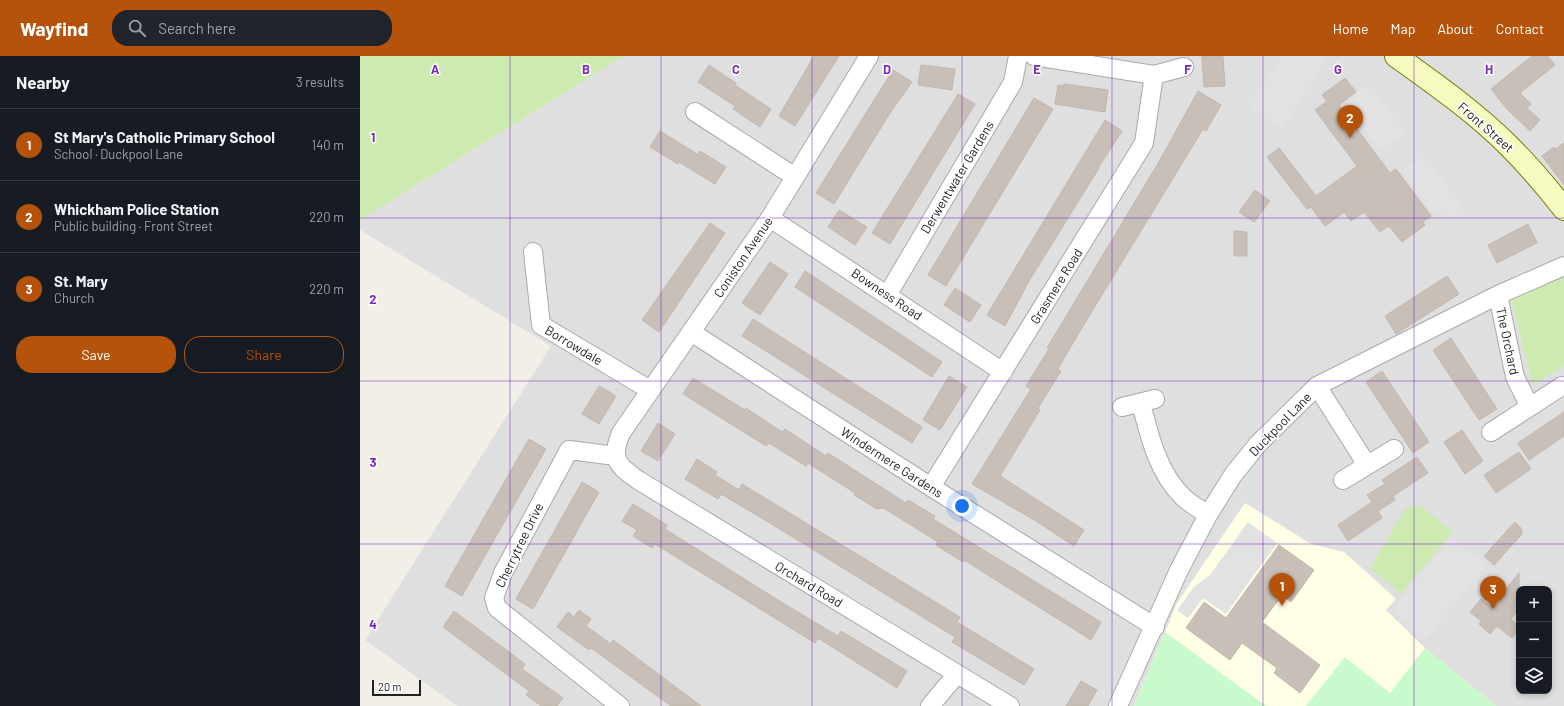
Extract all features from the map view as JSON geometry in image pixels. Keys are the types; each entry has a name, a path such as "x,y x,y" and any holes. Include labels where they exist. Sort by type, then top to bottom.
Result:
{"main road":[{"name":"Front Street","path":"1396,56 1439,87 1493,131 1529,167 1564,209"}],"street":[{"name":"Coniston Avenue","path":"616,456 616,445 621,433 770,218 869,56"},
{"name":"Derwentwater Gardens","path":"888,294 1013,82 1018,56"},
{"path":"1034,56 1154,75 1184,67"},
{"name":"Grasmere Road","path":"931,487 1144,143 1154,75"},
{"path":"695,112 795,177"},
{"name":"Bowness Road","path":"770,218 888,294 1003,372"},
{"name":"Borrowdale","path":"533,252 541,325 650,390"},
{"name":"Duckpool Lane","path":"1118,706 1155,627 1179,570 1208,515 1234,475 1258,444 1317,386 1498,295 1564,266"},
{"name":"The Orchard","path":"1498,295 1515,377 1530,407"},
{"name":"Windermere Gardens","path":"692,332 931,487 1155,627"},
{"path":"1317,386 1367,465"},
{"path":"1491,432 1562,386"},
{"path":"1122,407 1148,401 1149,436 1164,471 1183,496 1208,515"},
{"name":"Cherrytree Drive","path":"616,456 568,450 503,573 494,598 497,608 620,706"},
{"path":"1343,480 1394,450"},
{"name":"Orchard Road","path":"616,456 617,463 638,480 1010,706"},
{"path":"930,706 957,674"}],"shaded area":[{"path":"624,56 1564,56 1564,706 457,706 365,640 551,346 360,230 360,220"},
{"path":"1282,56 1328,56 1283,128 1250,108"},
{"path":"1369,84 1406,133 1381,151 1345,103"},
{"path":"1424,155 1466,211 1456,217 1434,213 1403,171"},
{"path":"1245,503 1311,544 1344,552 1396,599 1386,610 1425,648 1496,706 1134,706 1177,603"},
{"path":"1248,522 1277,543 1226,614 1203,598 1188,618 1177,610 1194,587 1210,575"},
{"path":"1451,537 1486,565 1426,639 1392,610"}],"green space":[{"path":"360,56 624,56 360,220"},
{"path":"1564,277 1564,367 1563,366 1533,385 1511,300"},
{"path":"1418,504 1453,532 1401,594 1370,568 1405,509"},
{"path":"1165,632 1266,706 1134,706"},
{"path":"1425,648 1496,706 1306,706 1345,657 1390,693"}],"building":[{"path":"814,56 839,56 795,126 779,116"},
{"path":"1202,56 1223,56 1225,86 1204,87"},
{"path":"1532,56 1548,56 1555,65 1520,93 1531,104 1527,108 1540,120 1530,131 1507,109 1491,89"},
{"path":"709,65 736,83 735,85 771,109 760,127 733,109 735,106 698,82"},
{"path":"921,65 955,69 952,90 918,85"},
{"path":"893,70 912,82 890,113 834,204 816,193"},
{"path":"1345,78 1356,92 1339,105 1390,173 1396,169 1431,216 1423,222 1425,225 1402,242 1389,226 1380,232 1364,212 1351,221 1344,212 1325,226 1311,207 1307,209 1267,157 1279,148 1316,196 1357,166 1315,110 1327,101 1322,95"},
{"path":"1064,84 1108,90 1105,112 1055,104 1058,85 1063,86"},
{"path":"1198,91 1221,105 1206,131 1203,129 1080,331 1058,369 1061,371 1038,408 1040,410 1000,476 1084,530 1074,546 1036,521 972,484 1031,389 1026,386 1049,349 1047,348 1160,160"},
{"path":"958,94 975,104 890,244 872,233"},
{"path":"1034,98 1053,109 946,286 928,275"},
{"path":"1105,120 1122,131 1029,281 1005,326 987,315"},
{"path":"660,131 697,154 700,151 726,167 715,184 679,162 678,164 650,147"},
{"path":"1564,143 1564,185 1542,156 1554,147 1556,149"},
{"path":"1255,190 1270,201 1254,222 1239,212"},
{"path":"839,210 867,227 855,245 828,227"},
{"path":"710,223 725,233 659,332 642,320"},
{"path":"1528,224 1537,243 1497,263 1488,245"},
{"path":"1234,231 1247,232 1247,256 1234,256"},
{"path":"770,262 788,274 760,315 742,303"},
{"path":"805,271 942,362 932,377 795,287"},
{"path":"1447,276 1459,294 1396,334 1385,316"},
{"path":"955,288 981,305 970,322 944,305"},
{"path":"753,319 922,427 912,443 742,336"},
{"path":"1451,338 1497,409 1479,420 1433,350"},
{"path":"1382,371 1429,442 1413,453 1366,382"},
{"path":"949,376 967,387 940,430 923,420"},
{"path":"693,378 745,410 746,408 782,432 785,429 826,456 828,453 906,503 908,500 935,516 933,519 1101,622 1091,640 964,560 963,562 936,545 938,542 883,508 877,509 808,463 806,466 769,443 766,446 683,394"},
{"path":"599,386 616,396 599,424 582,414"},
{"path":"1564,412 1564,436 1529,460 1518,443"},
{"path":"658,423 675,434 658,461 641,451"},
{"path":"1462,430 1483,461 1465,474 1444,442"},
{"path":"529,439 546,449 462,596 445,586"},
{"path":"1519,452 1531,469 1496,493 1484,475"},
{"path":"1417,457 1428,473 1393,496 1395,500 1378,511 1382,518 1348,541 1338,525 1372,502 1367,495 1385,484 1382,480"},
{"path":"697,459 717,472 715,475 739,490 742,484 960,617 957,622 1034,669 1024,685 952,642 955,637 770,523 721,494 718,499 685,479"},
{"path":"582,482 599,492 533,609 516,599"},
{"path":"633,504 667,525 665,529 781,602 838,636 841,631 907,671 897,688 818,638 815,643 655,544 652,548 633,536 637,530 622,521"},
{"path":"1515,522 1522,529 1522,534 1494,565 1484,556"},
{"path":"1279,545 1314,570 1291,602 1282,595 1262,622 1320,665 1300,693 1274,673 1277,668 1242,643 1230,660 1186,628 1204,602 1226,618"},
{"path":"1519,573 1519,586 1516,586 1516,613 1511,619 1516,623 1516,633 1512,638 1497,626 1490,634 1479,624 1481,621 1470,612 1481,599 1491,607"},
{"path":"579,610 591,619 586,626 611,644 613,640 701,706 671,706 591,648 589,650 557,627 568,612 574,617"},
{"path":"454,611 525,664 522,669 563,698 557,706 541,706 526,695 529,691 443,627"},
{"path":"1081,681 1097,690 1088,706 1066,706"}],"place":[{"name":"Whickham Police Station","path":"1350,138"},
{"name":"St Mary's Catholic Primary School","path":"1282,606"},
{"name":"St. Mary","path":"1493,609"}]}
